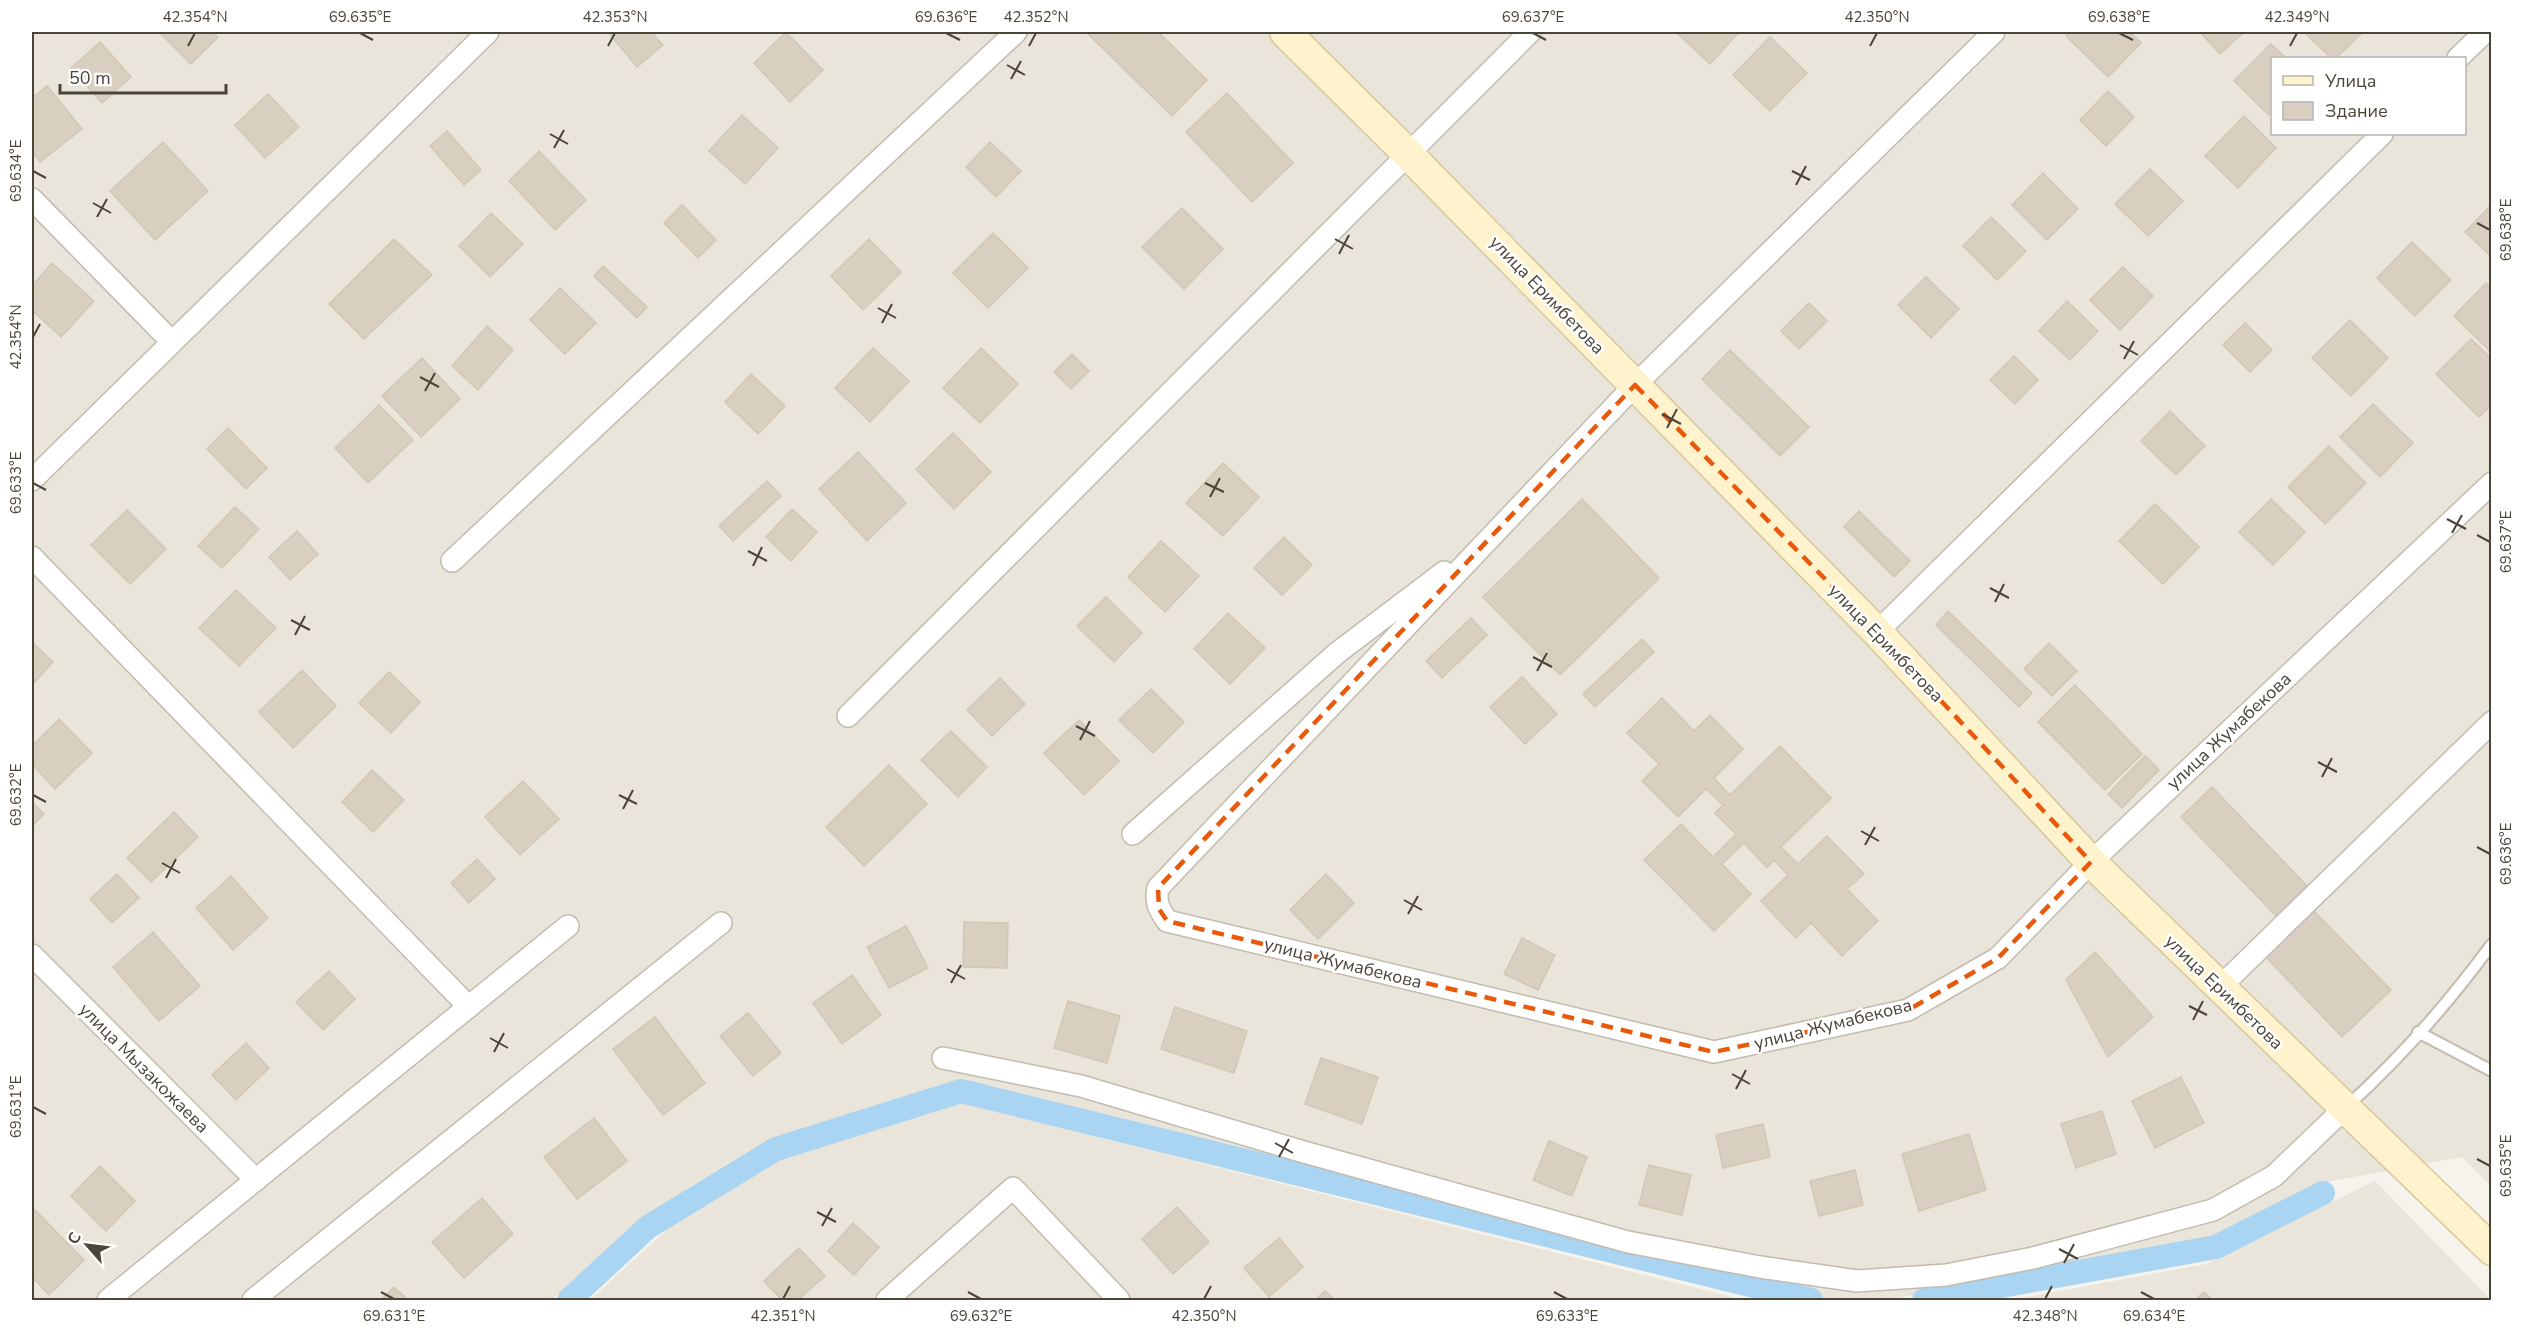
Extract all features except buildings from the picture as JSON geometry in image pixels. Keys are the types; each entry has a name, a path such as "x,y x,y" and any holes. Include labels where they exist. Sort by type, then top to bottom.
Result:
{"main road":[{"name":"улица Еримбетова","path":"1285,32 1409,155 1877,632 2091,862 2492,1250"}],"street":[{"path":"32,480 488,32"},
{"path":"452,561 1016,32"},
{"path":"848,716 1530,32"},
{"path":"1133,834 1337,654 1493,536 1635,385 1994,32"},
{"path":"2459,57 2485,32"},
{"path":"1877,632 2381,135"},
{"path":"32,199 172,342"},
{"name":"улица Жумабекова","path":"1493,536 1158,888 1156,899 1158,909 1167,921 1714,1052 1908,1010 1998,958 2091,862 2492,483"},
{"path":"32,557 469,1007"},
{"path":"2220,987 2492,722"},
{"path":"253,1300 721,923"},
{"path":"108,1300 568,926"},
{"name":"улица Мызакожаева","path":"32,955 256,1180"},
{"path":"943,1058 1081,1086 1304,1152 1628,1242 1760,1268 1857,1281 1946,1275 2011,1263 2213,1210 2274,1176 2345,1108"},
{"path":"886,1300 1013,1188 1119,1300"}],"lane":[{"path":"2345,1108 2368,1087 2459,987 2492,944"},
{"path":"2418,1032 2492,1071"}],"highlighted area":[{"path":"1635,385 1877,632 2091,862 1998,958 1908,1010 1714,1052 1167,921 1159,909 1158,888"}],"shaded area":[{"path":"32,32 2491,32 2491,1186 2462,1157 2315,1184 2215,1239 1889,1300 1832,1300 960,1085 809,1128 698,1181 619,1239 552,1300 32,1300"},
{"path":"957,1102 1744,1300 590,1300 674,1223 777,1156"},
{"path":"2375,1181 2491,1300 2010,1300 2206,1264"}],"waterway":[{"path":"569,1300 648,1227 776,1149 961,1091 1811,1300"},
{"path":"1924,1300 2216,1247 2323,1193"}]}
